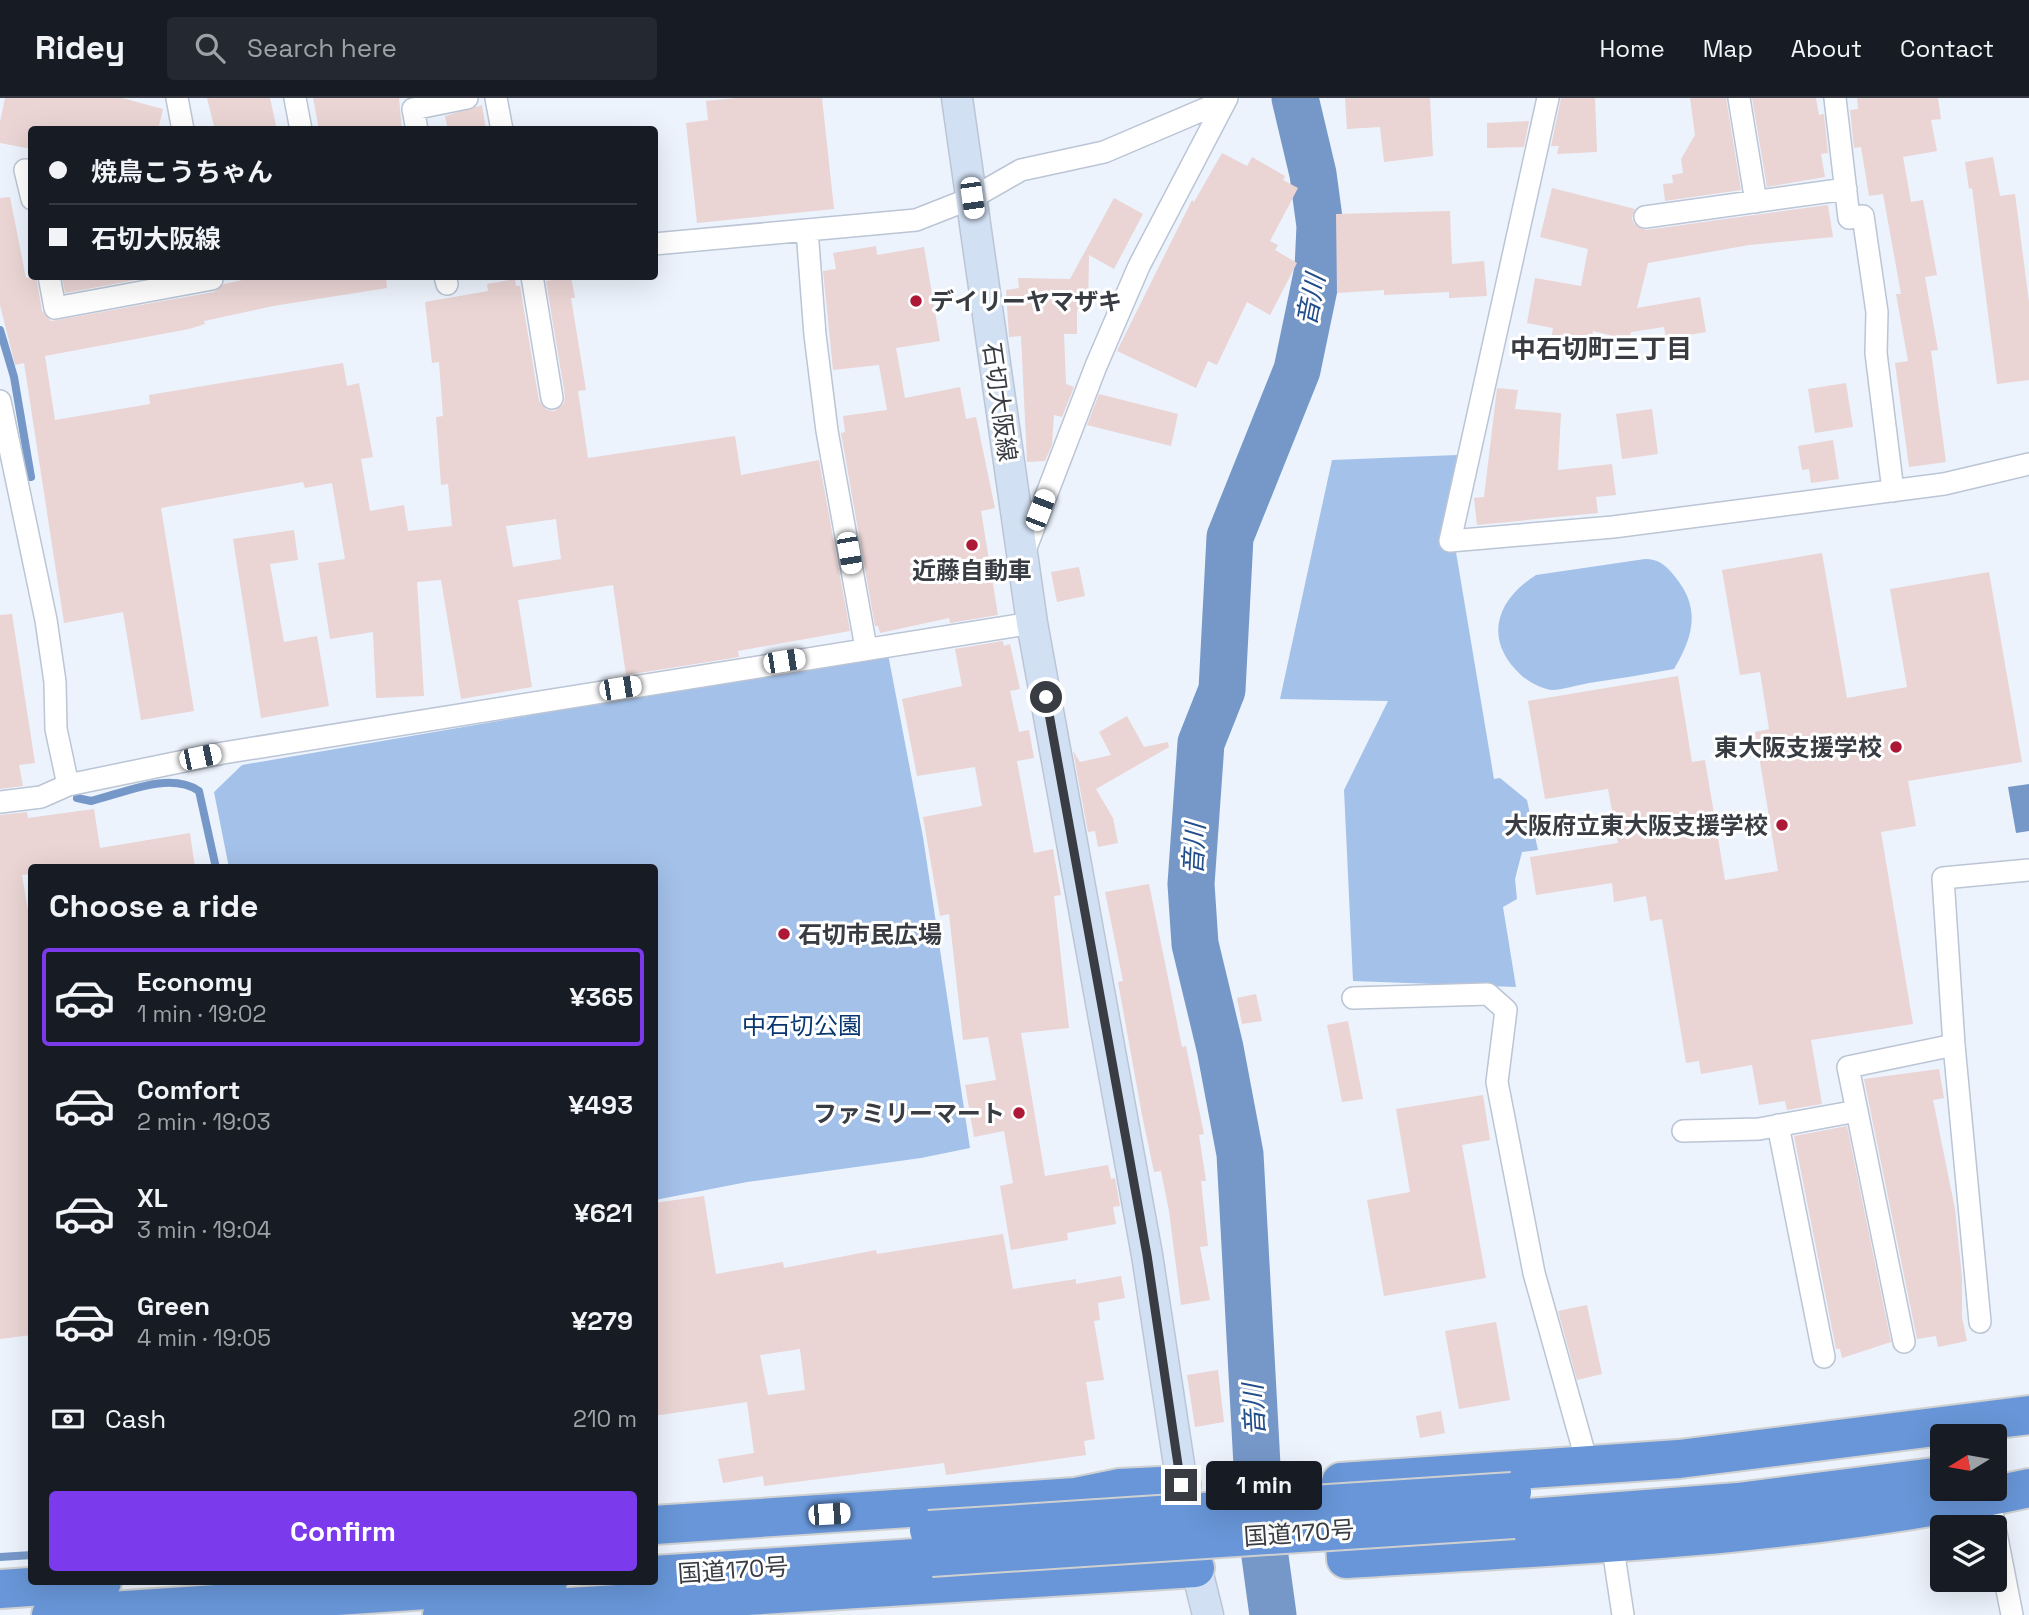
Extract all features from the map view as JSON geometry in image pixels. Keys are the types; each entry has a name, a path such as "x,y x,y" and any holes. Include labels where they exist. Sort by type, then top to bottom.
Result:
{"highway":[{"path":"1930,1494 1747,1530 1612,1542 1346,1559 1341,1482 1766,1450 2029,1415"},
{"path":"2007,1439 2029,1436"},
{"name":"国道170号","path":"1513,1506 1930,1450"},
{"path":"2007,1475 2029,1464"},
{"name":"国道170号","path":"658,1575 930,1544 1513,1506 1738,1502 1930,1478"},
{"path":"2007,1484 2029,1488"},
{"path":"658,1525 1074,1497 1119,1488 1181,1485"},
{"name":"国道170号","path":"658,1548 930,1544"},
{"path":"442,1615 606,1610 1195,1568"},
{"path":"0,1589 57,1585"},
{"path":"51,1615 502,1585"},
{"path":"61,1614 68,1615"}],"main road":[{"name":"石切大阪線","path":"957,98 1021,558 1147,1255 1195,1568 1208,1615"}],"street":[{"path":"177,98 182,126"},
{"path":"295,98 301,126"},
{"path":"416,126 413,109 467,98"},
{"path":"496,98 501,126"},
{"path":"1548,98 1450,541 1613,527 1893,491 1944,484 2029,464"},
{"path":"1739,98 1756,202"},
{"path":"1835,98 1849,218 1863,216 1877,312 1876,353 1893,491"},
{"path":"658,244 916,220 972,198 1021,170 1104,152 1226,99"},
{"path":"1021,558 1096,366 1139,266 1226,99"},
{"path":"1644,217 1846,189"},
{"path":"807,230 815,335 827,431 866,648"},
{"path":"49,280 55,308 207,280"},
{"path":"533,280 552,398"},
{"path":"0,401 10,485 46,620 55,682 56,729 68,785"},
{"path":"0,802 41,797 68,785 223,752 1032,623"},
{"path":"1980,1322 1954,1045 1943,878 2029,870"},
{"path":"1353,998 1488,994 1506,1010 1497,1082 1534,1273 1588,1465"},
{"path":"1904,1342 1848,1067 1954,1045"},
{"path":"1684,1131 1759,1129 1857,1111"},
{"path":"1779,1125 1824,1356"},
{"path":"1995,1502 2012,1615"},
{"path":"1612,1542 1623,1615"}],"green space":[{"path":"1457,455 1444,549 1456,552 1494,779 1500,778 1527,800 1538,850 1522,852 1515,879 1517,899 1503,907 1516,987 1353,981 1344,790 1388,701 1280,699 1332,460"},
{"path":"1645,559 1654,560 1666,567 1684,589 1689,601 1692,623 1690,634 1674,669 1551,690 1528,681 1510,663 1498,636 1499,622 1503,609 1522,585 1536,575"},
{"name":"中石切公園","path":"888,654 923,837 970,1148 921,1158 747,1182 658,1199 658,864 228,864 214,792 242,765"}],"shaded area":[{"path":"2029,784 2029,831 2016,833 2008,787"}],"building":[{"path":"5,98 122,98 163,109 159,126 28,126 28,148 0,143 0,122"},
{"path":"207,98 270,98 276,126 214,126"},
{"path":"313,98 399,98 402,126 318,126"},
{"path":"737,98 822,98 834,209 697,223 686,123 708,120 706,101"},
{"path":"1345,98 1430,98 1433,156 1384,162 1380,127 1347,129"},
{"path":"1561,98 1595,98 1597,152 1557,154 1559,146 1551,146"},
{"path":"1690,98 1726,98 1741,190 1665,201 1663,184 1673,183 1672,175 1683,173 1681,159 1695,135"},
{"path":"1752,98 1816,98 1819,115 1824,114 1828,153 1821,154 1825,177 1767,187"},
{"path":"1857,98 1938,98 1941,119 1931,120 1937,151 1903,157 1911,202 1923,200 1937,275 1925,277 1938,350 1931,351 1946,462 1909,467 1895,363 1908,361 1896,294 1901,294 1883,194 1869,196 1861,147 1854,148 1850,110 1858,109"},
{"path":"482,105 485,126 447,126 445,116"},
{"path":"1529,121 1524,147 1487,148 1487,123"},
{"path":"1222,153 1247,166 1252,157 1285,176 1283,180 1298,188 1270,241 1278,245 1275,250 1297,263 1270,315 1247,302 1217,365 1208,361 1196,388 1117,351 1192,200 1194,202"},
{"path":"1993,157 2000,196 2015,194 2029,302 2029,380 1997,384 1972,188 1969,189 1965,162"},
{"path":"1552,188 1635,209 1632,218 1634,224 1646,230 1828,205 1833,237 1749,245 1648,263 1637,308 1700,297 1706,332 1666,339 1664,327 1631,332 1629,340 1593,331 1589,358 1549,352 1553,328 1527,323 1535,278 1581,286 1588,249 1540,237"},
{"path":"10,197 26,278 37,280 42,311 51,321 214,292 224,284 242,280 386,280 387,288 273,306 204,321 205,324 189,329 45,356 55,420 150,404 149,395 343,363 347,386 359,383 373,457 361,459 370,511 404,505 408,531 452,526 448,484 441,485 436,417 443,416 439,362 432,363 425,302 488,291 487,284 515,280 516,286 520,286 539,401 547,410 555,411 564,403 565,396 546,281 572,280 575,298 571,298 586,390 578,391 588,458 735,436 741,475 819,460 850,631 738,651 739,657 626,675 613,585 518,600 532,687 461,699 441,580 417,582 424,696 376,698 373,632 330,639 318,563 345,559 332,483 305,488 303,482 161,508 194,711 141,720 123,612 64,623 24,363 15,365 0,305 0,198","holes":["556,519 561,559 513,567 506,526"]},
{"path":"1114,198 1143,214 1114,269 1089,255 1088,309 1077,309 1077,334 1064,334 1066,384 1074,387 1062,417 1054,415 1052,445 1045,461 1027,462 1021,336 1009,337 1006,290 1019,288 1018,278 1070,279"},
{"path":"1450,211 1452,264 1484,261 1487,296 1449,298 1449,292 1384,295 1384,290 1337,293 1336,214"},
{"path":"876,246 877,255 924,247 940,341 896,348 905,398 960,387 966,419 976,417 995,508 981,511 998,615 950,623 949,618 880,633 878,626 875,626 841,433 845,432 843,416 887,410 879,365 833,370 823,271 836,269 833,253"},
{"path":"63,280 136,280 65,293"},
{"path":"1846,383 1853,427 1815,433 1808,389"},
{"path":"1497,388 1518,390 1515,409 1561,413 1558,470 1612,464 1616,495 1596,497 1598,513 1477,525 1474,498 1484,497"},
{"path":"1099,394 1178,414 1171,446 1087,425"},
{"path":"1652,409 1658,454 1622,459 1616,414"},
{"path":"1833,440 1839,479 1811,483 1809,469 1802,470 1798,446"},
{"path":"294,530 298,560 270,564 284,642 317,636 329,706 261,718 233,539"},
{"path":"1822,553 1847,698 1907,687 1890,589 1989,572 2022,762 1908,781 1916,826 1881,832 1913,1024 1811,1040 1822,1104 1787,1110 1785,1101 1759,1105 1752,1065 1701,1074 1699,1061 1686,1063 1662,919 1650,921 1646,896 1614,902 1612,883 1536,895 1530,857 1618,843 1608,789 1545,799 1528,701 1678,676 1692,762 1705,760 1725,880 1778,871 1755,732 1769,729 1760,672 1740,675 1722,570"},
{"path":"1079,567 1085,596 1057,602 1051,572"},
{"path":"12,614 35,763 19,765 23,786 0,789 0,615"},
{"path":"1003,641 1004,646 1010,644 1020,689 1010,691 1019,732 1029,730 1034,758 1017,761 1034,853 1053,849 1061,895 1054,896 1069,1028 1021,1033 1045,1176 1108,1165 1111,1179 1115,1178 1120,1206 1113,1207 1116,1224 1067,1233 1068,1240 1011,1250 1000,1186 1013,1183 1004,1131 974,1137 965,1085 996,1080 988,1037 963,1040 949,914 940,916 923,817 982,806 975,767 917,776 902,699 962,686 955,649"},
{"path":"1127,716 1144,747 1168,742 1169,747 1096,789 1113,818 1118,843 1098,847 1095,831 1088,832 1073,751 1080,762 1111,755 1099,732"},
{"path":"94,809 100,848 190,833 194,864 28,864 28,874 22,875 28,910 28,1336 0,1339 0,815 27,812 28,818"},
{"path":"1149,884 1182,1047 1186,1046 1204,1134 1199,1135 1206,1181 1201,1181 1208,1246 1200,1247 1210,1300 1181,1305 1169,1211 1161,1171 1154,1172 1142,1115 1118,982 1123,981 1105,892"},
{"path":"1256,994 1262,1021 1242,1024 1237,998"},
{"path":"1348,1021 1363,1099 1342,1102 1327,1025"},
{"path":"1939,1069 1944,1098 1933,1100 1955,1209 1962,1278 1962,1317 1967,1341 1938,1347 1936,1336 1917,1339 1864,1079"},
{"path":"1483,1095 1490,1140 1462,1145 1486,1278 1384,1296 1367,1200 1410,1192 1396,1109"},
{"path":"1847,1126 1891,1342 1842,1358 1840,1349 1836,1349 1794,1136"},
{"path":"704,1196 716,1274 783,1262 784,1268 876,1250 877,1254 1003,1234 1013,1289 1076,1279 1076,1284 1121,1276 1125,1298 1098,1303 1100,1320 1094,1321 1104,1380 1086,1382 1095,1439 1084,1441 1086,1455 946,1475 944,1463 764,1486 763,1476 723,1483 718,1459 754,1453 747,1402 658,1415 658,1202","holes":["800,1349 805,1390 768,1395 760,1355"]},
{"path":"1587,1305 1602,1374 1577,1380 1558,1311"},
{"path":"1496,1322 1510,1400 1459,1409 1445,1331"},
{"path":"1218,1370 1224,1422 1195,1427 1187,1375"},
{"path":"1441,1411 1445,1433 1420,1438 1416,1416"}],"waterway":[{"name":"音川","path":"1273,1615 1260,1520 1240,1154 1220,1048 1195,944 1191,884 1201,743 1222,690 1230,537 1297,370 1318,269 1320,226 1313,174 1295,98"},
{"path":"0,330 14,377 31,477"},
{"path":"77,798 91,801 160,783 187,785 199,791 215,864"},
{"path":"0,1557 28,1555"}],"place":[{"name":"デイリーヤマザキ","path":"916,301"},
{"name":"近藤自動車","path":"972,545"},
{"name":"東大阪支援学校","path":"1896,747"},
{"name":"大阪府立東大阪支援学校","path":"1782,825"},
{"name":"石切市民広場","path":"784,934"},
{"name":"ファミリーマート","path":"1019,1113"}],"district":[{"name":"中石切町三丁目","path":"1601,349"}],"route":[{"path":"1046,697 1147,1255 1181,1485"}]}
